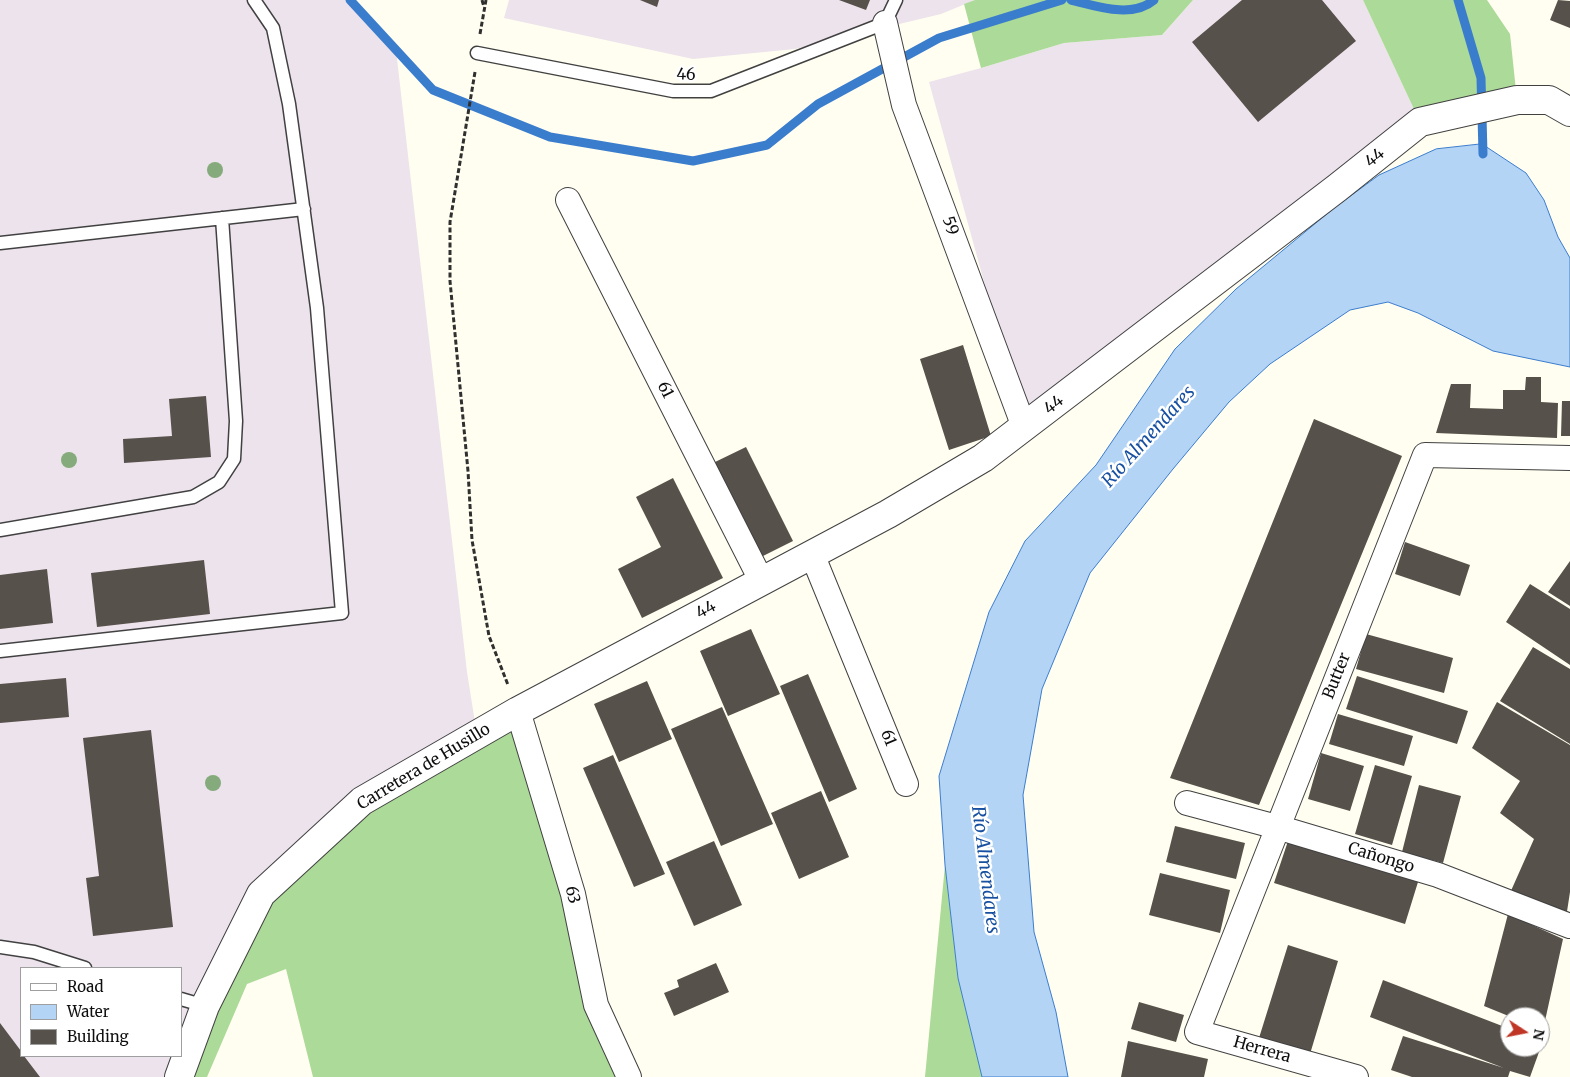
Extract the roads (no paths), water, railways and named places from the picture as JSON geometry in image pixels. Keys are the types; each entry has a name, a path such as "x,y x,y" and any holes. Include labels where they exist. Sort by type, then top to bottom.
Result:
{"street":[{"name":"59","path":"885,23 904,105 1024,427"},
{"name":"44","path":"518,711 888,514 983,458 1329,194 1420,122 1517,100 1549,100 1570,112"},
{"name":"61","path":"568,200 761,580"},
{"name":"Butter","path":"1197,1032 1425,455 1570,458"},
{"name":"61","path":"812,554 906,784"},
{"name":"Carretera de Husillo","path":"179,1077 193,1002 261,894 362,801 518,711"},
{"name":"63","path":"518,711 573,894 596,1006 629,1077"},
{"name":"Cañongo","path":"1187,803 1277,827 1438,875 1570,926"},
{"name":"Herrera","path":"1197,1032 1356,1077"}],"lane":[{"path":"0,651 342,613 317,308 289,104 273,28 254,0"},
{"path":"885,23 896,0"},
{"name":"46","path":"477,53 673,91 711,92 885,23"},
{"path":"0,242 304,210"},
{"path":"0,530 193,497 219,482 234,459 236,421 222,218"},
{"path":"0,947 34,952 81,967"}],"water":[{"name":"Río Almendares","path":"1482,144 1526,173 1544,200 1558,237 1570,258 1570,367 1493,351 1418,313 1388,302 1350,310 1270,364 1229,402 1173,469 1090,573 1042,689 1023,795 1034,932 1056,1012 1068,1077 982,1077 958,978 945,865 939,776 989,612 1025,541 1096,465 1175,349 1236,289 1334,208 1379,175 1436,149"}],"waterway":[{"path":"350,0 433,90 550,137 693,161 767,145 818,104 939,38 1062,0"},
{"path":"1071,0 1102,8 1125,10 1145,6 1154,0"},
{"path":"1458,0 1481,78 1483,154"}]}
